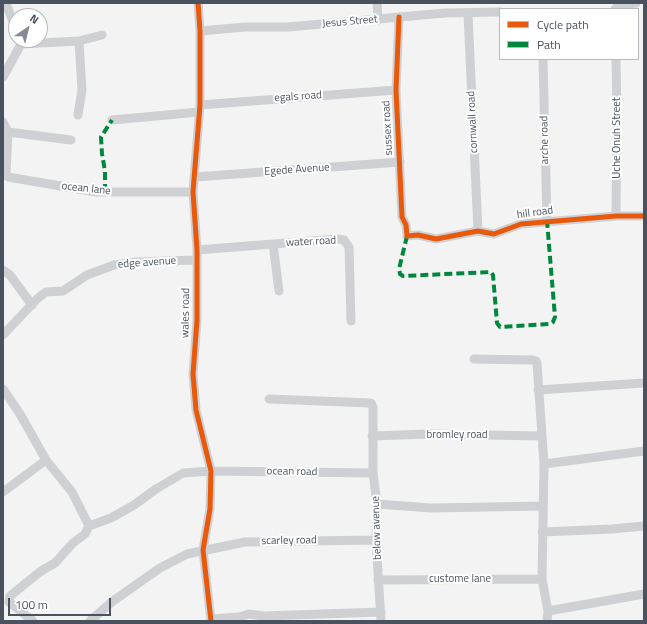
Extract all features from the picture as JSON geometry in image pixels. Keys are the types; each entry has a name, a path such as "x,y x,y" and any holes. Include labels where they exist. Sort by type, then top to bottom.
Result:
{"street":[{"name":"wales road","path":"198,3 200,31 200,108 193,192 197,250 197,320 194,381 196,410 211,471 210,509 203,550 211,620"},
{"path":"377,3 378,20"},
{"path":"616,8 621,5 636,3"},
{"name":"Jesus Street","path":"200,31 246,27 288,27 399,17 468,14 488,8 499,12"},
{"name":"cornwall road","path":"468,14 478,231"},
{"name":"sussex road","path":"399,17 396,90 402,217 406,226 407,236"},
{"path":"48,42 79,41 102,35"},
{"path":"78,115 82,90 79,41"},
{"path":"3,77 17,48"},
{"name":"arche road","path":"543,60 547,221"},
{"name":"Uche Onuh Street","path":"616,60 616,216"},
{"name":"egals road","path":"112,120 200,108 396,90"},
{"path":"3,122 8,132 71,140"},
{"name":"ocean lane","path":"8,132 6,174 8,177 96,192 193,192"},
{"name":"Egede Avenue","path":"195,177 400,162"},
{"name":"hill road","path":"407,236 418,235 436,239 478,231 494,234 521,224 547,221 616,216 644,216"},
{"name":"water road","path":"197,250 337,239 344,240 349,248 351,321"},
{"path":"273,244 279,291"},
{"name":"edge avenue","path":"3,335 46,292 63,291 87,275 114,265 137,262 196,260"},
{"path":"3,270 10,275 32,305"},
{"path":"474,359 536,361 544,464 542,579 548,611 547,621"},
{"path":"538,390 644,383"},
{"path":"3,389 20,414 46,460 72,492 89,526 86,534 73,543 55,563 41,571 10,596 9,602 33,621"},
{"name":"below avenue","path":"269,398 371,403 373,407 373,473 378,504 376,540 381,616"},
{"name":"bromley road","path":"372,436 428,434 541,436"},
{"path":"544,464 644,451"},
{"path":"3,492 46,460"},
{"name":"ocean road","path":"89,526 110,518 134,505 156,489 183,473 211,471 373,473"},
{"path":"378,504 431,508 543,506"},
{"path":"542,532 644,526"},
{"name":"scarley road","path":"90,621 113,601 168,563 187,554 245,542 376,540"},
{"name":"custome lane","path":"378,580 542,579"},
{"path":"548,611 644,594"},
{"path":"211,620 239,617 249,614 263,616 381,616"}],"marked path":[{"path":"105,192 105,171 101,137 112,120"},
{"path":"407,236 399,269 400,274 403,276 491,272 493,275 497,323 500,327 550,324 553,322 555,317 547,221"}],"cycle path":[{"path":"198,3 200,31 200,105 193,192 197,250 197,320 193,374 196,410 211,471 210,509 203,550 211,621"},
{"path":"399,17 396,90 402,217 406,225 407,236 418,235 436,239 478,231 494,234 521,224 616,216 644,216"}]}
